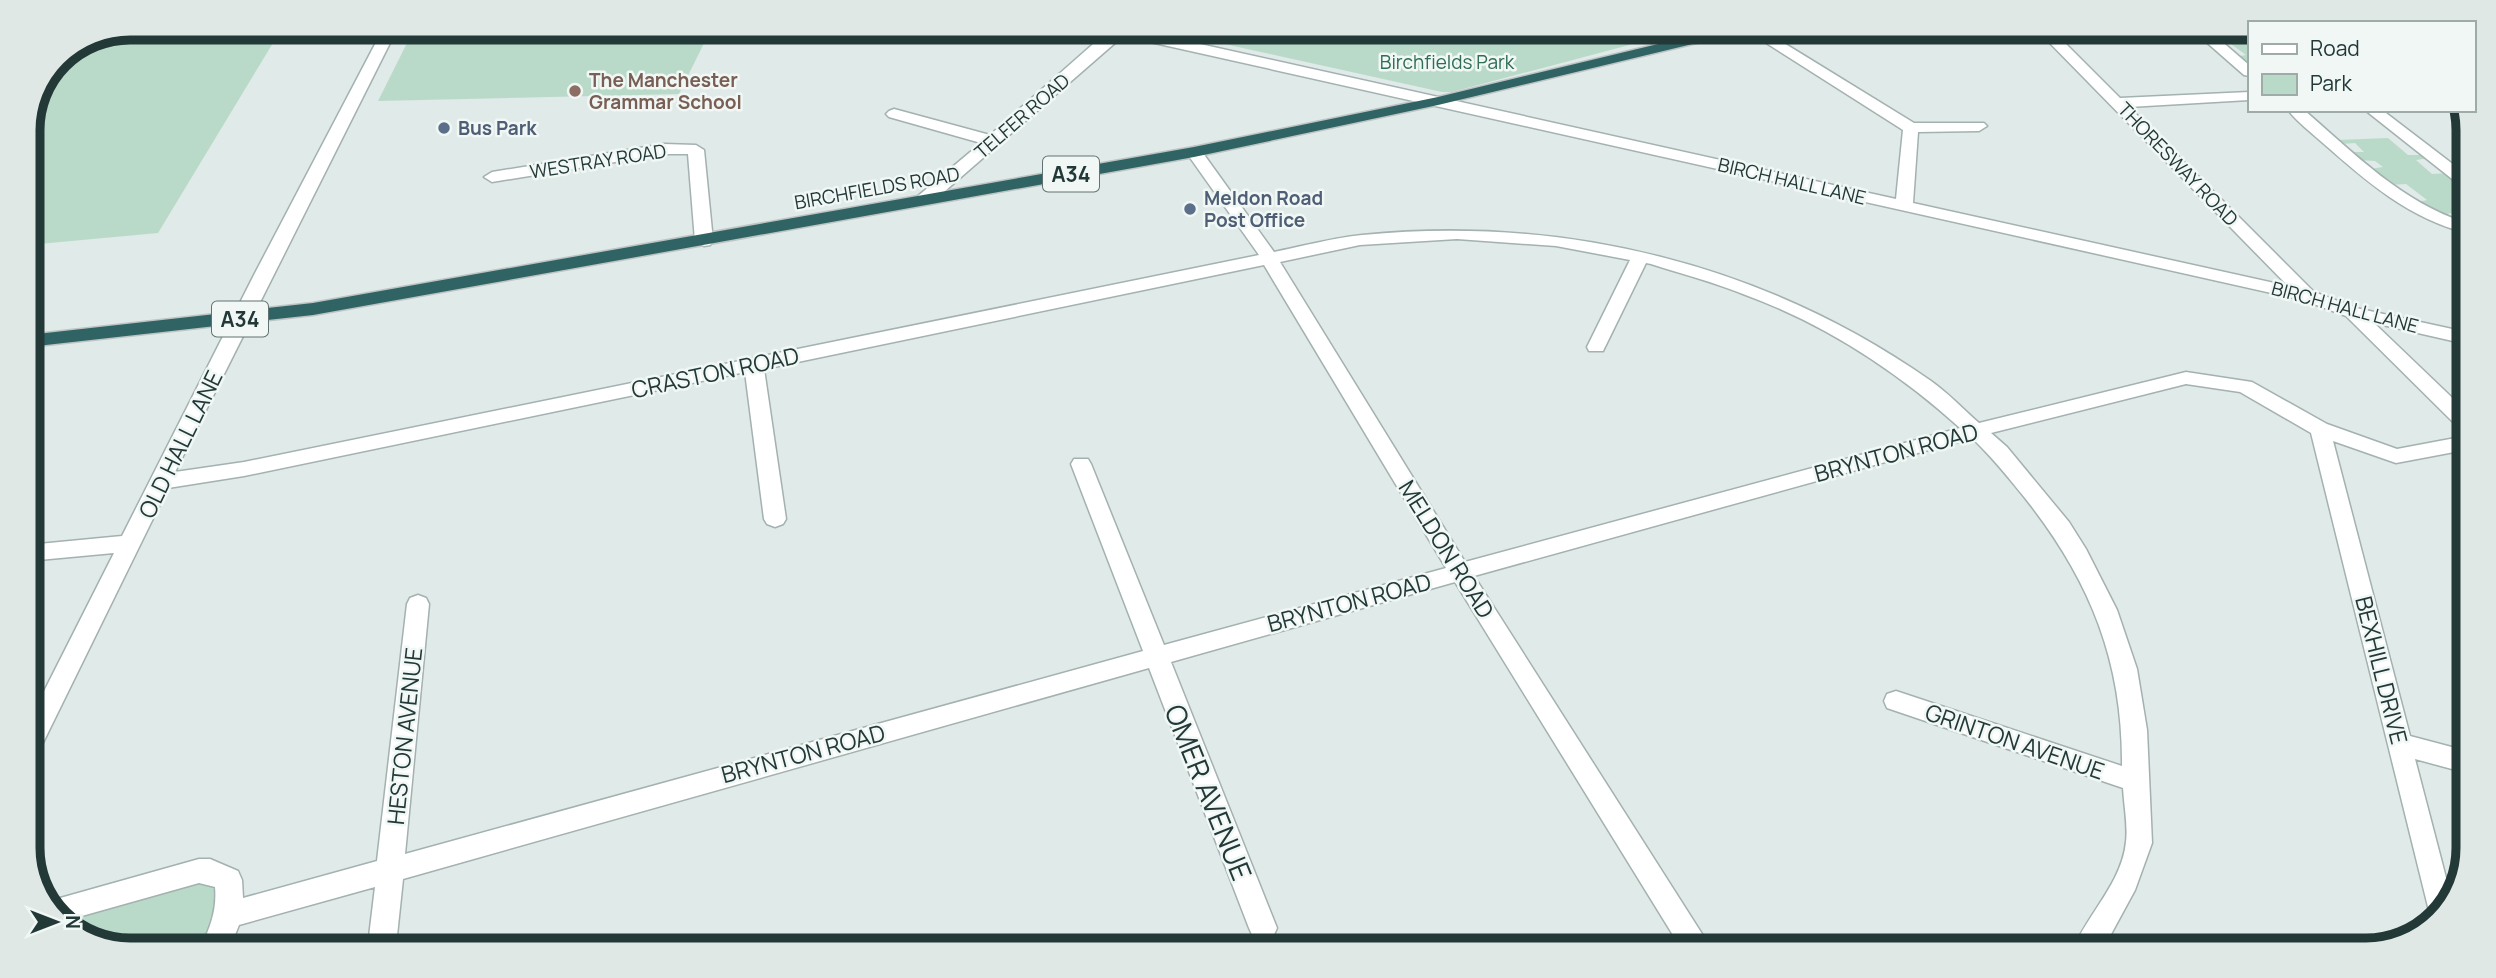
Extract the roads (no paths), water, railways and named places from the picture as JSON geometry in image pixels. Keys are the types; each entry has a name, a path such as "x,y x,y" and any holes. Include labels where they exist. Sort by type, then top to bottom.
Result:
{"highway":[{"name":"BIRCHFIELDS ROAD","path":"40,340 313,309 704,241 1194,152 1438,101 1692,40"}],"street":[{"name":"OLD HALL LANE","path":"40,724 384,40"},
{"name":"TELFER ROAD","path":"924,200 1108,40"},
{"name":"BIRCH HALL LANE","path":"1159,40 2308,296 2351,312 2456,336"},
{"path":"1769,40 1911,128 1979,125"},
{"name":"THORESWAY ROAD","path":"2054,40 2308,296"},
{"path":"2211,40 2248,71"},
{"path":"2119,103 2248,96"},
{"path":"2297,112 2402,199 2427,214 2456,225"},
{"path":"2375,112 2456,175"},
{"path":"894,114 993,141"},
{"path":"1904,206 1911,128"},
{"name":"WESTRAY ROAD","path":"492,177 664,149 696,150 704,241"},
{"name":"MELDON ROAD","path":"1194,152 1269,258 1460,572 1691,938"},
{"name":"CRASTON ROAD","path":"161,482 258,466 1269,258 1386,237 1462,234 1563,240 1641,255 1741,285 1822,322 1924,386 1977,430 2047,507 2097,589 2118,638 2130,682 2136,736 2134,781 2139,847 2109,915 2094,938"},
{"path":"1596,347 1641,255"},
{"path":"2351,312 2456,413"},
{"path":"754,365 775,519"},
{"name":"BRYNTON ROAD","path":"229,915 1977,430 2186,378 2245,386 2320,429 2396,456 2456,445"},
{"name":"BEXHILL DRIVE","path":"2320,429 2439,900"},
{"name":"OMER AVENUE","path":"1081,464 1263,928"},
{"path":"40,552 132,542"},
{"name":"HESTON AVENUE","path":"383,938 418,604"},
{"name":"GRINTON AVENUE","path":"1896,701 2134,781"},
{"path":"2401,744 2456,759"},
{"path":"91,901 199,871 210,871 228,880 231,895 229,915 219,938"}],"place":[{"name":"The Manchester Grammar School","path":"575,91"},
{"name":"Bus Park","path":"444,128"},
{"name":"Meldon Road Post Office","path":"1190,209"}],"park label":[{"name":"Birchfields Park","path":"1447,62"}]}
